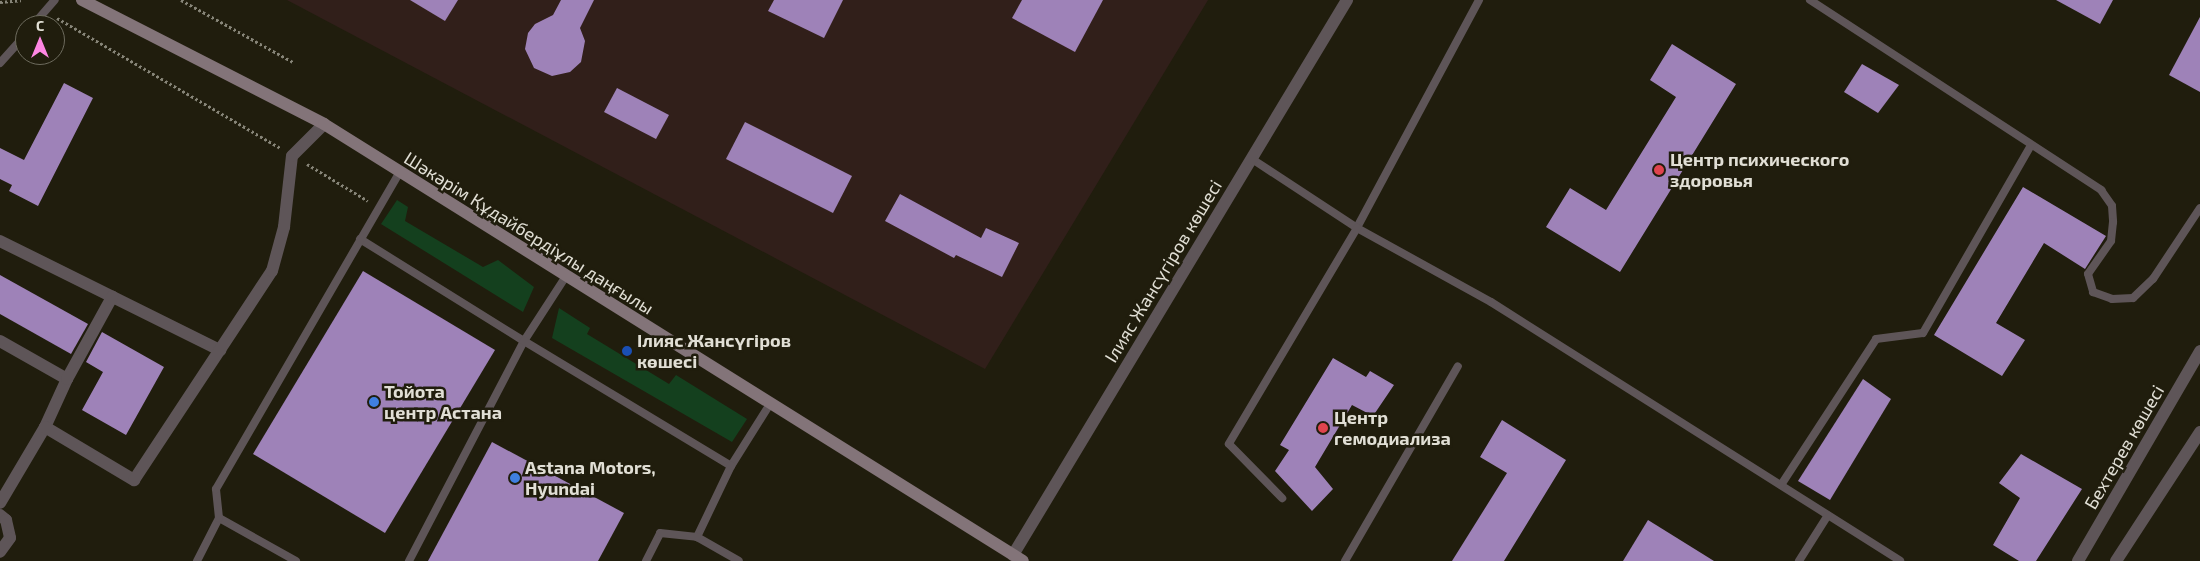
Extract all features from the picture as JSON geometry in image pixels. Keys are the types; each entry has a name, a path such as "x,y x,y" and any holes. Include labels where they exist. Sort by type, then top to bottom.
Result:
{"main road":[{"name":"Шәкәрім Құдайбердіұлы даңғылы","path":"82,0 324,124 1015,559"}],"street":[{"name":"Ілияс Жансүгіров көшесі","path":"1015,559 1347,0"},
{"path":"45,426 134,480 272,271 284,227 292,156 324,124"},
{"path":"0,241 220,350"},
{"path":"0,503 45,426 67,379 112,297"},
{"path":"0,342 67,379"},
{"name":"Бехтерев көшесі","path":"2078,561 2200,350"},
{"path":"2116,561 2200,432"},
{"path":"0,515 6,520 10,538 0,552"}],"lane":[{"path":"42,15 55,0"},
{"path":"1282,498 1229,444 1357,228 1479,0"},
{"path":"1810,0 2101,190 2112,206 2110,241 2088,274 2093,292 2112,298 2133,298 2153,279 2200,208"},
{"path":"0,64 15,47"},
{"path":"1780,485 1876,339 1923,333 2031,145"},
{"path":"1252,159 1357,228 1491,302 1900,561"},
{"path":"197,561 219,518 216,489 400,172"},
{"path":"360,239 524,342 731,466"},
{"path":"409,561 524,342 566,276"},
{"path":"1345,561 1458,366"},
{"path":"697,537 731,466 770,404"},
{"path":"1799,561 1828,515"},
{"path":"219,518 296,561"},
{"path":"646,561 660,533 697,537 739,561"}],"path":[{"path":"0,2 21,0"},
{"path":"180,0 293,62"},
{"path":"46,11 378,208"}],"shaded area":[{"path":"287,0 1208,0 985,369"}],"green space":[{"path":"397,200 408,207 405,221 483,267 498,260 534,287 523,312 381,224"},
{"path":"559,308 590,328 587,334 669,384 676,375 747,419 732,442 552,338"}],"building":[{"path":"410,0 458,0 445,21"},
{"path":"561,0 594,0 580,28 585,41 581,62 570,72 552,76 534,68 525,49 528,33 535,24 553,15"},
{"path":"774,0 843,0 824,38 768,11"},
{"path":"1022,0 1103,0 1075,52 1012,18"},
{"path":"2056,0 2113,0 2100,24"},
{"path":"2200,17 2200,92 2169,75"},
{"path":"1672,44 1736,84 1620,272 1546,227 1570,188 1606,210 1676,97 1650,80"},
{"path":"1862,64 1899,85 1878,113 1844,92"},
{"path":"64,83 93,98 38,206 9,191 12,185 0,179 0,148 24,160"},
{"path":"617,88 669,115 656,139 604,112"},
{"path":"745,122 852,176 833,213 726,159"},
{"path":"2023,187 2106,236 2085,269 2044,243 1996,323 2025,340 2002,376 1934,335"},
{"path":"900,194 981,238 986,228 1019,243 1002,277 956,255 954,258 885,221"},
{"name":"Тойота центр Астана","path":"363,271 495,350 385,533 253,454"},
{"path":"0,275 88,324 71,354 0,314"},
{"path":"102,332 164,367 126,435 82,410 103,372 86,362"},
{"path":"1333,358 1366,377 1370,371 1394,385 1373,416 1352,405 1315,467 1333,489 1312,511 1275,471 1289,450 1280,445"},
{"path":"1863,379 1891,399 1830,500 1798,481"},
{"path":"1502,420 1566,460 1504,561 1452,561 1507,473 1480,457"},
{"name":"Astana Motors, Hyundai","path":"492,442 624,513 598,561 428,561"},
{"path":"2021,454 2082,489 2036,561 2019,561 1993,545 2020,498 1999,483"},
{"path":"1648,520 1714,561 1623,561"}],"place":[{"name":"Центр психического здоровья","path":"1659,170"},
{"name":"Ілияс Жансүгіров көшесі","path":"627,351"},
{"name":"Тойота центр Астана","path":"374,402"},
{"name":"Центр гемодиализа","path":"1323,428"},
{"name":"Astana Motors, Hyundai","path":"515,478"}]}
